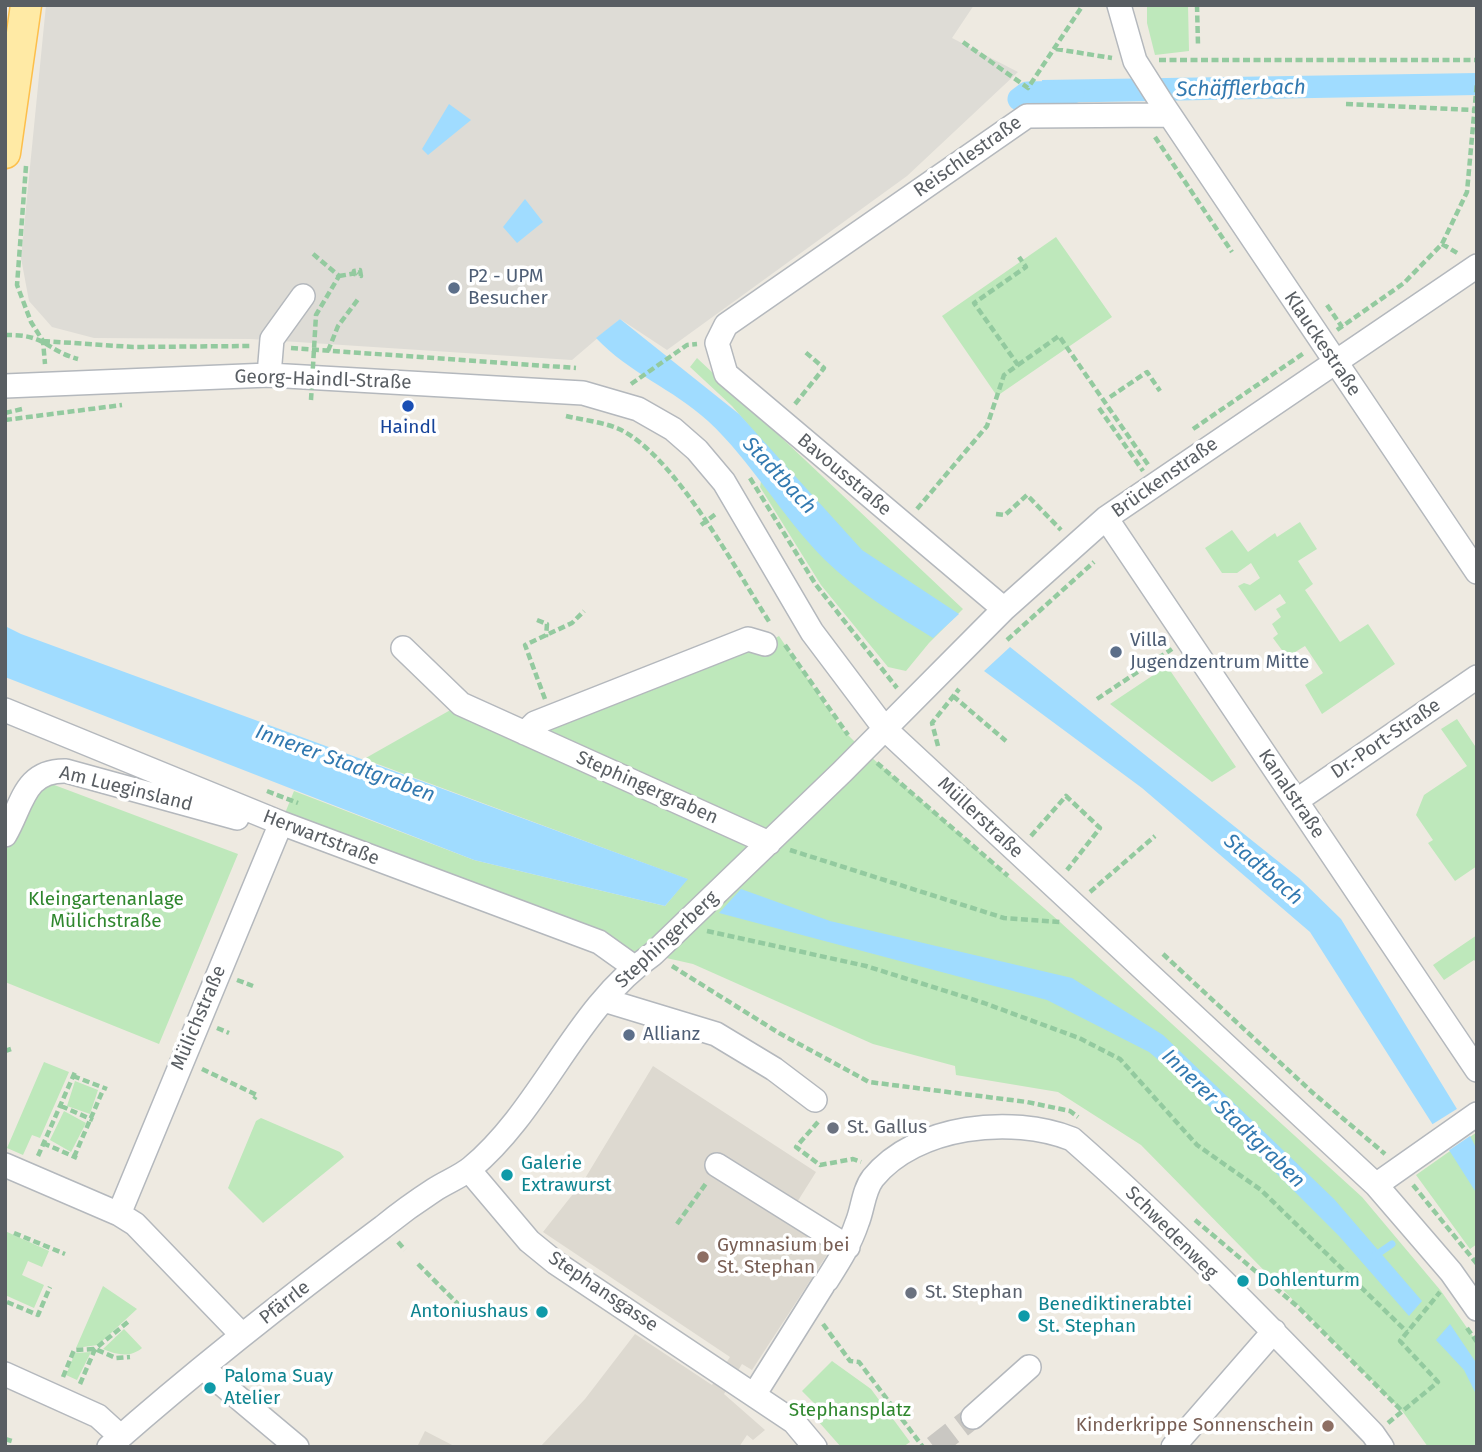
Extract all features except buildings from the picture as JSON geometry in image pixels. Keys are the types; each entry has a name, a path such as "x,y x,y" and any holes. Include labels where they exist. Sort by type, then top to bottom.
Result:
{"main road":[{"path":"5,153 10,79 26,5"}],"street":[{"path":"1119,5 1135,61 1166,110"},
{"name":"Reischlestraße","path":"726,325 1027,116 1166,110"},
{"name":"Klauckestraße","path":"1166,110 1477,572"},
{"name":"Brückenstraße","path":"885,729 1069,538 1106,518 1150,474 1334,362 1477,266"},
{"path":"269,375 272,339 303,296"},
{"name":"Bavousstraße","path":"726,325 717,343 726,374 1004,608"},
{"name":"Georg-Haindl-Straße","path":"5,386 269,375 640,398"},
{"name":"Müllerstraße","path":"640,398 697,450 724,482 812,632 885,729 1052,887 1068,915 1376,1185 1466,1303"},
{"name":"Kanalstraße","path":"1106,518 1477,1070"},
{"path":"525,733 534,723 748,639 772,635"},
{"name":"Stephingergraben","path":"403,648 461,704 769,843"},
{"name":"Dr.-Port-Straße","path":"1296,801 1477,677"},
{"name":"Herwartstraße","path":"5,710 278,823 599,942 635,967"},
{"name":"Stephingerberg","path":"469,1170 510,1130 604,1000 635,967 686,923 885,729"},
{"name":"Am Lueginsland","path":"5,835 36,776 49,770 66,771 249,822 278,823"},
{"name":"Mülichstraße","path":"119,1214 278,823"},
{"path":"604,1000 716,1034 774,1069 815,1100"},
{"path":"1376,1185 1474,1115"},
{"name":"Schwedenweg","path":"882,1169 913,1149 954,1133 1027,1127 1072,1139 1201,1258 1222,1283 1274,1331 1373,1434 1382,1437"},
{"path":"5,1166 119,1214 141,1229 242,1335"},
{"path":"815,1447 794,1422 754,1395 848,1247 865,1195 882,1169"},
{"name":"Stephansgasse","path":"469,1170 529,1241 555,1263 639,1327 754,1395"},
{"name":"Pfärrle","path":"114,1442 242,1335 435,1189 469,1170"},
{"path":"712,1174 848,1247"},
{"path":"1186,1443 1274,1331"},
{"path":"972,1417 1029,1367"},
{"path":"204,1369 297,1447"},
{"path":"5,1374 99,1416 114,1442"}],"path":[{"path":"963,42 1028,88 1083,5"},
{"path":"1196,5 1198,45"},
{"path":"1056,49 1135,61 1477,60"},
{"path":"1183,436 1404,283 1442,244 1467,192 1477,82"},
{"path":"1346,104 1475,110"},
{"path":"312,253 339,276 355,274"},
{"path":"1018,365 974,303 1026,267 1019,257"},
{"path":"320,398 308,399 316,315 339,276"},
{"path":"328,351 338,326 359,298"},
{"path":"22,303 43,341"},
{"path":"5,335 30,334 66,356"},
{"path":"914,513 987,426 1004,375 1059,336 1150,474"},
{"path":"43,341 133,347 271,346 584,370"},
{"path":"780,421 824,368 804,351"},
{"path":"639,377 671,356"},
{"path":"1110,397 1147,372 1160,391"},
{"path":"621,380 640,398"},
{"path":"48,404 48,414"},
{"path":"5,420 125,405"},
{"path":"1099,408 1150,474"},
{"path":"565,415 618,429 644,445 678,480 772,635 839,726 1010,878"},
{"path":"1150,474 1153,458"},
{"path":"747,473 816,585 886,676 932,723 935,743 942,750"},
{"path":"1130,475 1150,474"},
{"path":"996,514 1005,515 1027,495 1069,538"},
{"path":"908,508 923,520"},
{"path":"1069,523 1069,538"},
{"path":"1053,538 1069,538"},
{"path":"552,716 524,645 572,623 584,611"},
{"path":"537,620 547,624 546,637"},
{"path":"1097,699 1187,639"},
{"path":"934,680 1006,741"},
{"path":"932,723 962,685"},
{"path":"1017,853 1066,796 1100,828 1052,887"},
{"path":"1023,825 1042,842"},
{"path":"769,843 1004,918 1068,915 1093,889 1155,836"},
{"path":"1060,859 1078,875"},
{"path":"1085,882 1102,898"},
{"path":"1050,913 1068,915"},
{"path":"1068,915 1070,931"},
{"path":"686,923 713,933 866,966 984,1003 1079,1038 1120,1059 1197,1145 1261,1189 1407,1332"},
{"path":"1157,948 1313,1093 1373,1142 1398,1168 1477,1264"},
{"path":"182,1060 257,1095 254,1099"},
{"path":"29,1176 43,1143 61,1106 74,1074 105,1090 75,1157 43,1143"},
{"path":"61,1106 91,1120"},
{"path":"796,1147 820,1165 853,1159 882,1169"},
{"path":"677,1224 712,1174"},
{"path":"14,1233 65,1254"},
{"path":"418,1264 471,1317"},
{"path":"1434,1284 1441,1291 1466,1303 1477,1342"},
{"path":"7,1302 38,1315 50,1287"},
{"path":"1382,1437 1438,1382 1400,1341 1441,1291"},
{"path":"78,1388 95,1349 129,1321"},
{"path":"838,1345 850,1361 859,1362 923,1447"},
{"path":"62,1381 74,1350 95,1349 116,1358 130,1357"},
{"path":"5,1439 15,1442"}],"shaded area":[{"path":"46,5 974,5 952,38 1018,72 907,176 667,350 620,319 572,360 251,339 94,338 52,327 29,301 21,258"},
{"name":"Gymnasium bei St. Stephan","path":"653,1066 816,1172 789,1215 834,1244 752,1370 742,1364 724,1394 765,1430 753,1440 747,1435 739,1447 540,1447 585,1399 635,1334 712,1385 730,1357 543,1232 584,1180"},
{"path":"425,1431 456,1447 417,1447"}],"green space":[{"path":"1147,5 1188,5 1189,51 1155,55 1147,23"},
{"path":"1056,237 1112,317 997,396 942,316"},
{"path":"697,358 963,609 906,671 888,667 821,585 760,487 767,447 732,406 690,367"},
{"path":"1300,522 1317,549 1298,561 1313,584 1305,590 1340,642 1368,624 1395,664 1322,714 1305,685 1323,673 1305,646 1287,657 1273,638 1278,634 1272,624 1281,617 1276,609 1286,603 1280,594 1255,611 1238,586 1244,583 1250,585 1260,578 1251,563 1237,573 1222,573 1205,548 1232,530 1248,552 1275,533 1277,537"},
{"path":"779,636 839,726 863,750 1060,922 1362,1197 1441,1291 1477,1342 1477,1447 1428,1447 1403,1412 1141,1145 1058,1092 956,1075 955,1066 873,1044 693,964 653,955 634,967 281,823 294,791 474,860 665,906 687,879 364,759 461,704 525,733 765,644"},
{"path":"1167,666 1236,767 1212,782 1110,704"},
{"path":"1457,719 1477,749 1477,866 1455,881 1428,843 1433,840 1416,815 1424,795 1467,766 1441,729"},
{"name":"Kleingartenanlage Mülichstraße","path":"41,780 238,854 159,1044 5,982 5,844"},
{"path":"1477,935 1477,963 1474,960 1444,980 1433,965"},
{"path":"44,1062 69,1072 40,1138 32,1135 23,1155 7,1148"},
{"path":"75,1081 98,1090 90,1114 67,1106"},
{"path":"64,1111 86,1123 71,1152 50,1140"},
{"path":"261,1118 340,1152 344,1157 263,1223 228,1188 256,1121"},
{"path":"1477,1132 1477,1244 1470,1249 1416,1175"},
{"path":"5,1231 49,1251 42,1267 28,1261 22,1275 44,1285 34,1308 5,1295"},
{"path":"103,1286 137,1309 98,1345 76,1348"},
{"path":"124,1329 142,1348 123,1354 103,1349"},
{"path":"91,1352 77,1380 66,1375 75,1353"},
{"name":"Stephansplatz","path":"832,1361 871,1389 910,1442 903,1447 841,1447 810,1412 816,1405 802,1391"}],"water":[{"path":"1477,73 1477,95 1043,103 1042,80"},
{"path":"449,104 471,120 428,155 422,149"},
{"path":"525,199 543,222 517,243 503,227"},
{"name":"Stadtbach","path":"620,319 739,414 862,550 959,614 933,638 877,602 838,572 809,543 739,454 708,421 622,361 596,338"},
{"name":"Innerer Stadtgraben","path":"5,626 688,879 665,906 474,860 5,677"},
{"name":"Stadtbach","path":"1010,647 1299,878 1341,919 1457,1109 1477,1150 1477,1194 1310,932 1142,788 984,671"},
{"name":"Innerer Stadtgraben","path":"741,889 830,921 1072,978 1163,1035 1334,1199 1422,1301 1409,1316 1339,1236 1187,1084 1149,1052 1047,1000 719,913"},
{"path":"1450,1324 1477,1364 1477,1396 1464,1370 1436,1340"}],"pier":[{"path":"1460,1107 1473,1134 1445,1153 1428,1127"}],"waterway":[{"name":"Schäfflerbach","path":"1019,99 1027,93 1073,92"},
{"path":"1373,1257 1392,1244"}],"tunnel":[{"path":"934,1447 973,1417"}],"place":[{"name":"P2 - UPM Besucher","path":"454,288"},
{"name":"Haindl","path":"408,406"},
{"name":"Villa Jugendzentrum Mitte","path":"1116,652"},
{"name":"Allianz","path":"629,1035"},
{"name":"St. Gallus","path":"833,1128"},
{"name":"Galerie Extrawurst","path":"507,1175"},
{"name":"Gymnasium bei St. Stephan","path":"703,1257"},
{"name":"Dohlenturm","path":"1243,1281"},
{"name":"St. Stephan","path":"911,1293"},
{"name":"Antoniushaus","path":"542,1312"},
{"name":"Benediktinerabtei St. Stephan","path":"1024,1316"},
{"name":"Paloma Suay Atelier","path":"210,1388"},
{"name":"Kinderkrippe Sonnenschein","path":"1328,1426"}]}
